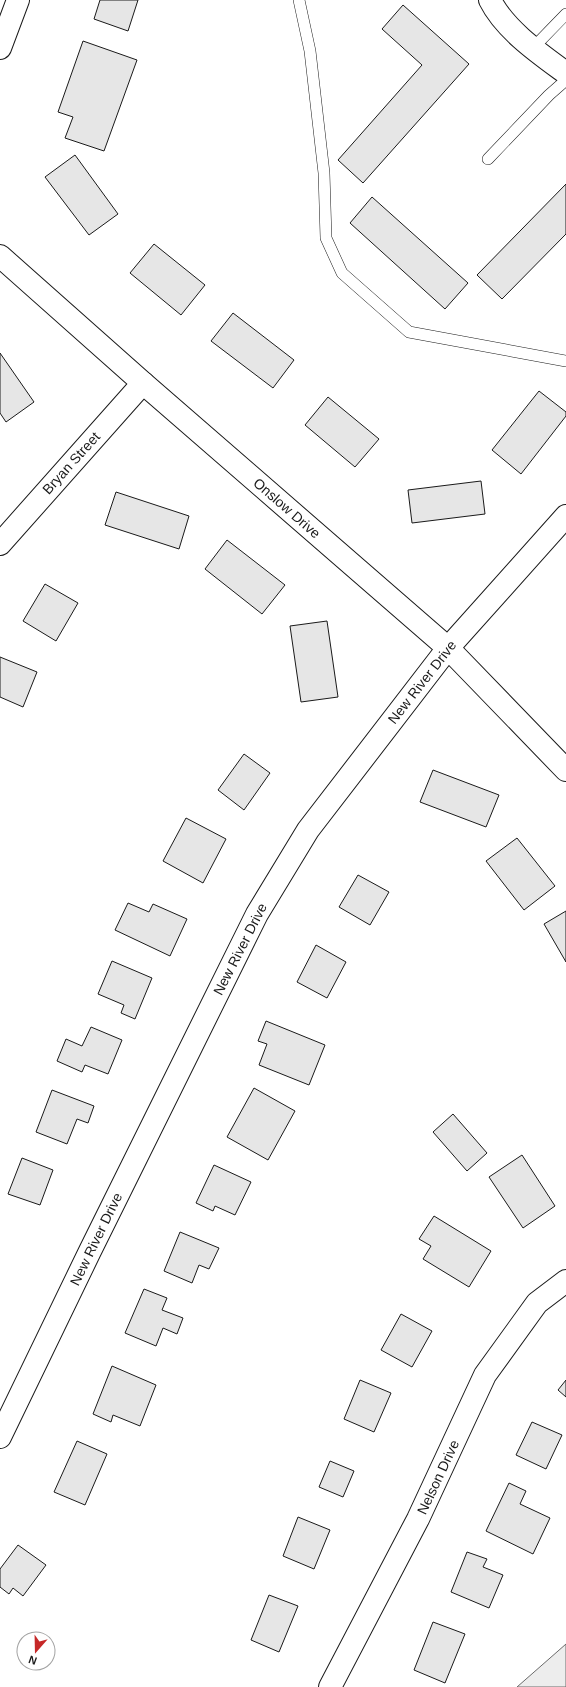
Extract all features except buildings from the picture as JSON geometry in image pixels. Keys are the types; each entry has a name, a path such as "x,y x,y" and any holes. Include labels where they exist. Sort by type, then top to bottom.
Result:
{"street":[{"path":"0,48 18,0"},
{"path":"490,0 496,12 533,48 566,73"},
{"name":"Onslow Drive","path":"0,256 143,383 448,648 566,770"},
{"name":"Bryan Street","path":"0,544 143,383"},
{"name":"New River Drive","path":"0,1437 257,914 308,830 448,648 566,516"},
{"name":"Nelson Drive","path":"330,1687 418,1519 485,1375 537,1303 566,1281"}],"lane":[{"path":"299,0 310,51 324,173 326,238 342,273 409,332 566,362"},
{"path":"533,48 566,14"},
{"path":"488,159 549,95 566,80"}],"shaded area":[{"path":"566,1644 566,1687 517,1687"}]}
